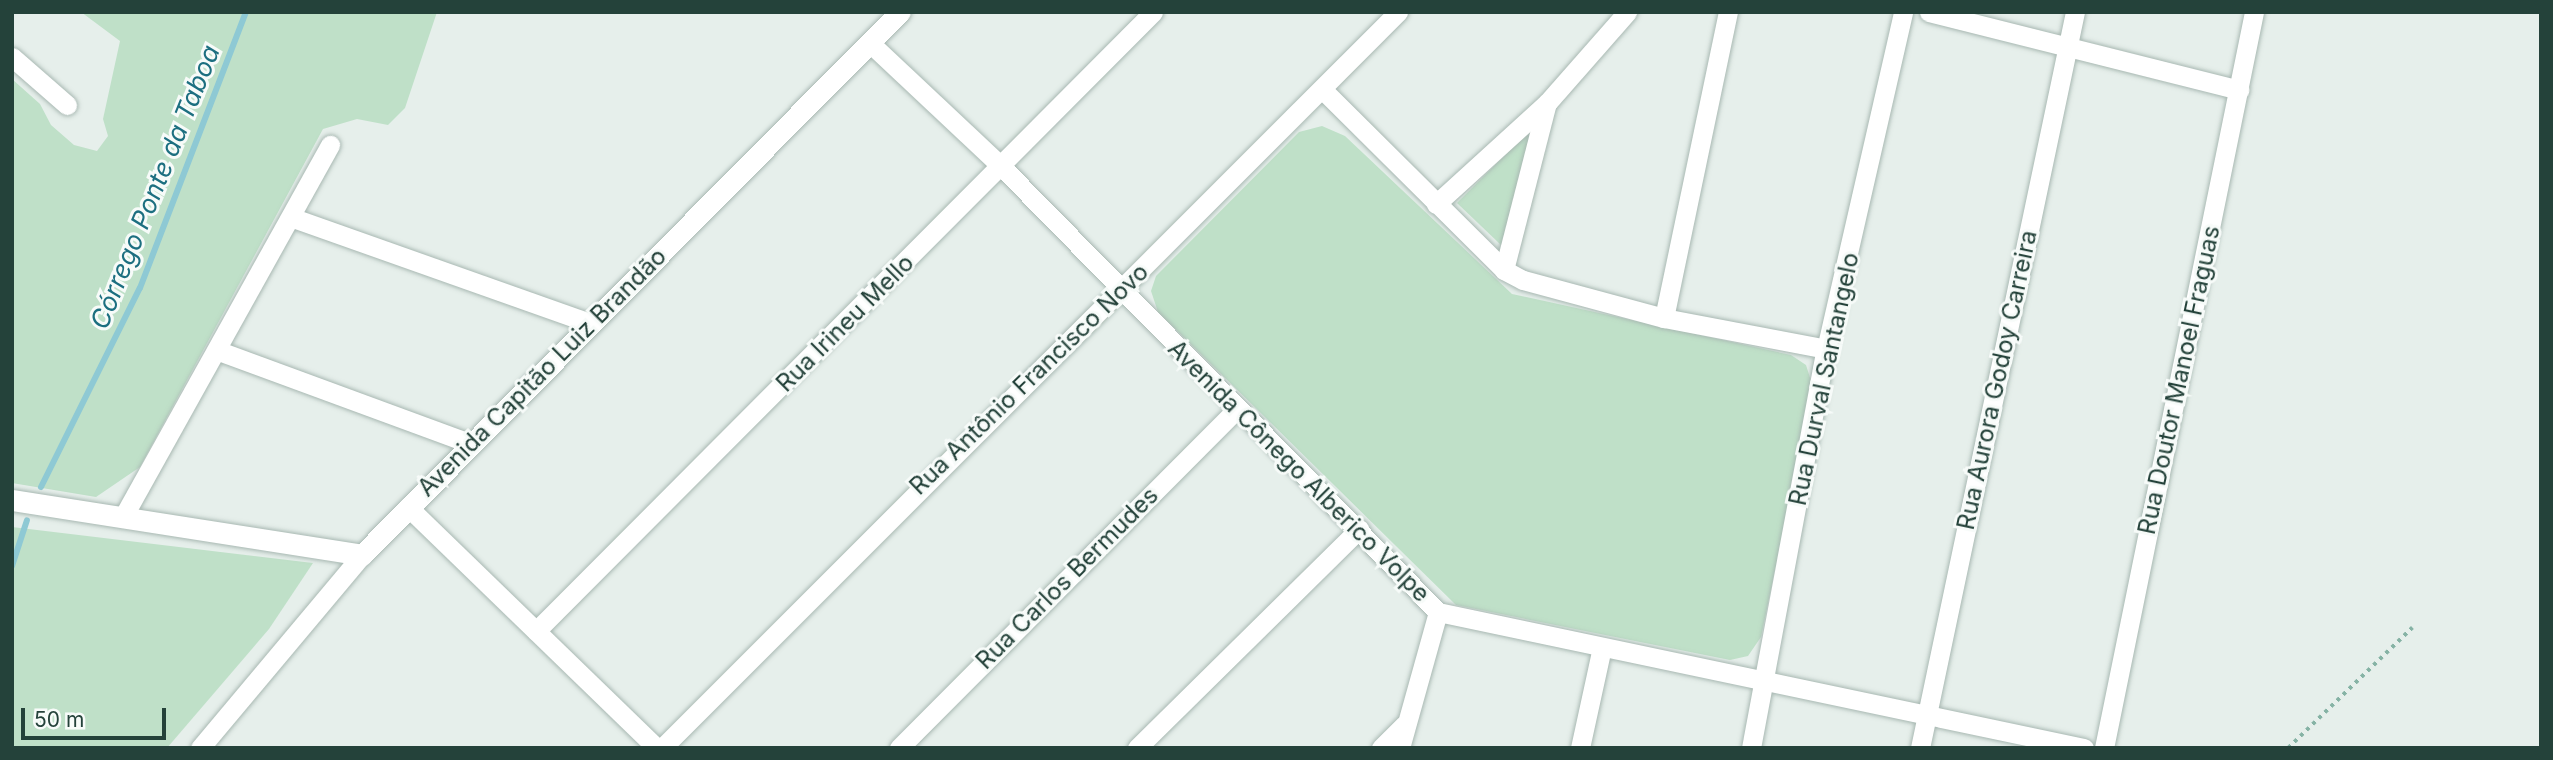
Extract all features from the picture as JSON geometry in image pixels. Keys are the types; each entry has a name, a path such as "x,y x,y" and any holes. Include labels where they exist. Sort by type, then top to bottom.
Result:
{"main road":[{"name":"Avenida Capitão Luiz Brandão","path":"362,555 900,12"},
{"path":"12,500 362,555"}],"street":[{"name":"Rua Irineu Mello","path":"536,631 1153,12"},
{"name":"Rua Antônio Francisco Novo","path":"659,748 1323,90 1398,12"},
{"path":"1436,204 1548,102 1627,12"},
{"path":"1664,318 1728,12"},
{"name":"Rua Durval Santangelo","path":"1751,748 1826,349 1903,12"},
{"path":"1929,12 2239,90"},
{"name":"Rua Aurora Godoy Carreira","path":"1920,748 2075,12"},
{"name":"Rua Doutor Manoel Fraguas","path":"2104,748 2254,12"},
{"name":"Avenida Cônego Alberico Volpe","path":"870,43 1001,166 1236,410 1359,529 1438,612 2084,748"},
{"path":"12,57 67,105"},
{"path":"1323,90 1504,270 1664,318 1826,349"},
{"path":"1504,270 1548,102"},
{"path":"123,517 219,351 330,145"},
{"path":"293,218 590,323"},
{"path":"219,351 472,444"},
{"name":"Rua Carlos Bermudes","path":"899,748 1236,410"},
{"path":"408,508 659,748"},
{"path":"1137,748 1359,529"},
{"name":"Avenida Capitão Luiz Brandão","path":"200,748 362,555"},
{"path":"1399,748 1438,612"},
{"path":"1580,748 1602,647"},
{"path":"1381,748 1404,724"}],"path":[{"path":"2288,748 2412,628"}],"green space":[{"path":"81,12 437,12 405,108 388,125 357,119 323,129 140,467 96,497 12,483 12,79 40,104 51,125 74,145 97,151 108,136 103,119 120,41"},
{"path":"1322,126 1345,136 1512,294 1791,355 1806,365 1813,387 1761,637 1748,656 1730,660 1456,605 1158,312 1151,291 1156,276 1299,132"},
{"path":"1526,134 1530,136 1502,246 1457,203"},
{"path":"12,527 313,563 269,629 167,748 12,748"}],"waterway":[{"name":"Córrego Ponte da Taboa","path":"41,487 140,288 246,12"},
{"name":"Córrego Ponte da Taboa","path":"12,566 27,520"}]}
